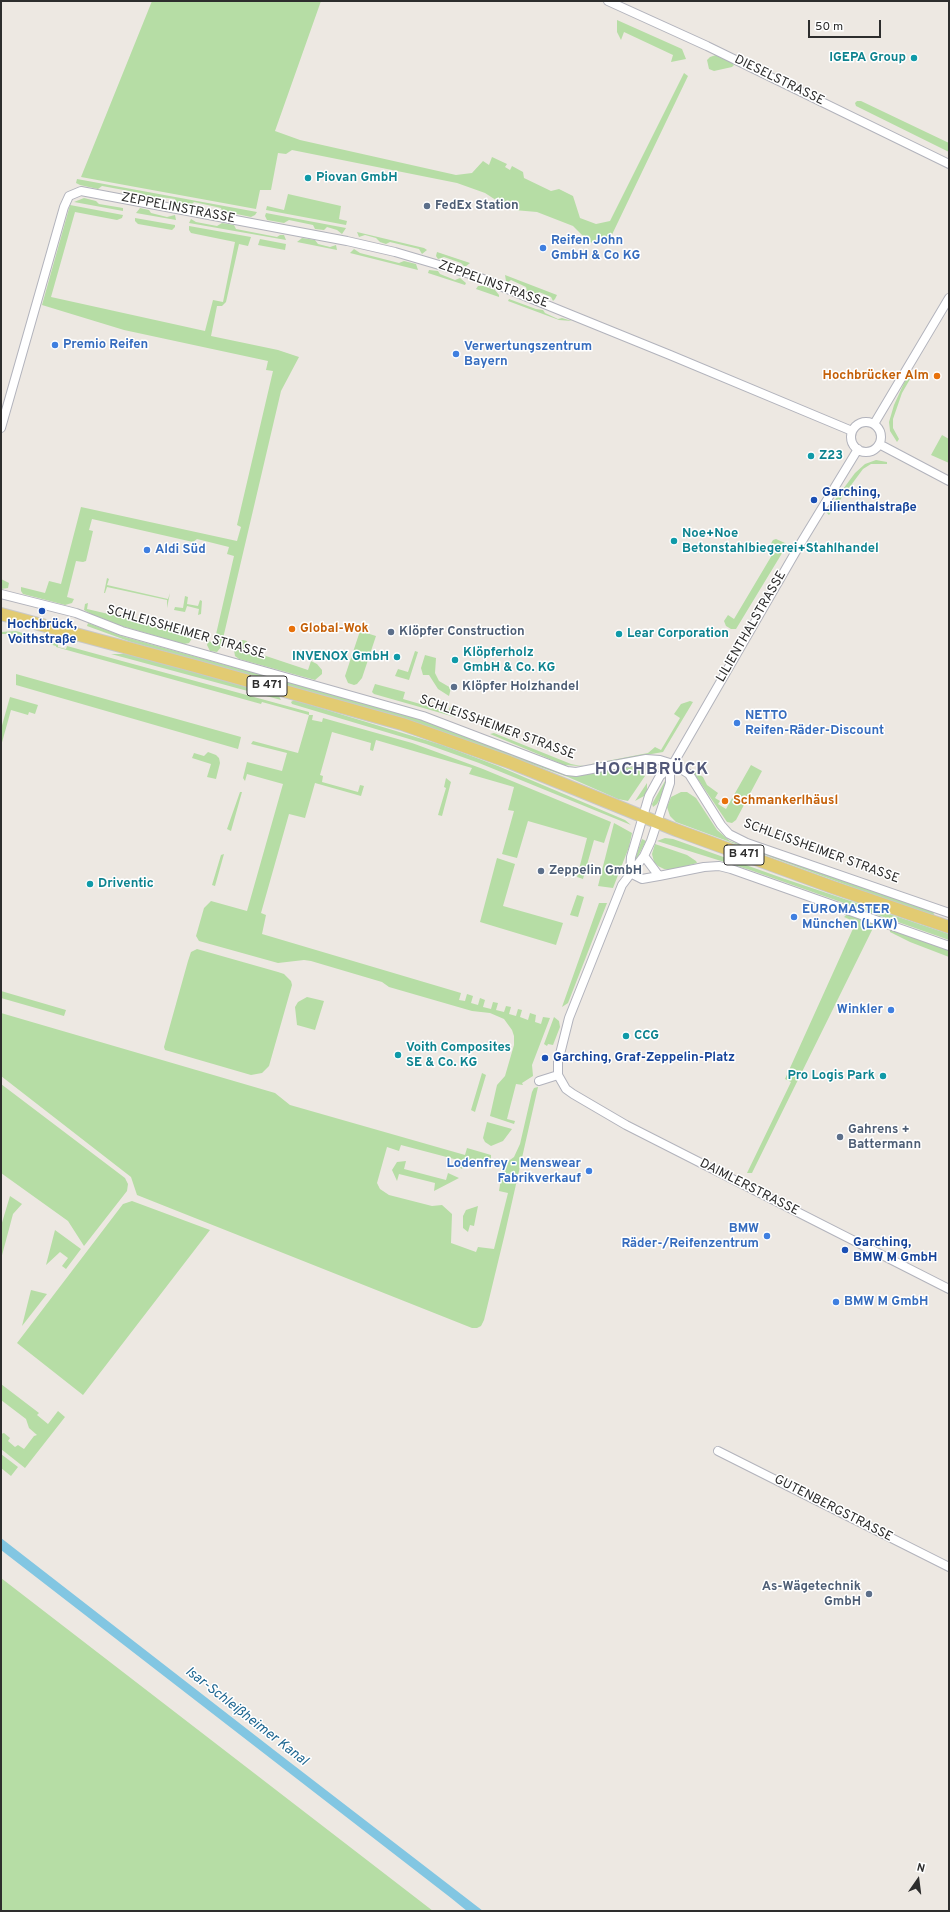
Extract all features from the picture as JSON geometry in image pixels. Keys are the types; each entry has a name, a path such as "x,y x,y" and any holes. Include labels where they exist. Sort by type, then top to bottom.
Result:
{"main road":[{"name":"B 471","path":"1,614 210,670 402,724 479,751 656,822 832,887 949,927"}],"street":[{"name":"DIESELSTRASSE","path":"608,1 707,46 949,164"},
{"name":"ZEPPELINSTRASSE","path":"1,428 64,207 69,196 81,191 347,241 395,252 473,275 852,431"},
{"path":"874,424 949,298"},
{"path":"861,422 874,424 880,430 881,440 879,444 876,448 867,452 858,449 852,443 852,431 857,424 861,422"},
{"path":"879,444 949,481"},
{"name":"LILIENTHALSTRASSE","path":"656,822 668,791 670,772 673,764 799,546 858,449"},
{"name":"SCHLEISSHEIMER STRASSE","path":"1,594 76,614 122,631 417,714 455,727 568,771 576,772 646,759 658,759 673,764 689,774 721,825 735,837 747,843 949,913"},
{"name":"LILIENTHALSTRASSE","path":"642,816 655,783 673,764"},
{"path":"630,873 631,857 642,816"},
{"path":"539,1081 558,1075 558,1062 569,1018 617,898 630,873 644,856 651,841 656,822"},
{"path":"644,856 660,876"},
{"path":"630,873 642,879 704,867 719,866 949,946"},
{"name":"DAIMLERSTRASSE","path":"558,1075 566,1089 626,1125 949,1289"},
{"name":"GUTENBERGSTRASSE","path":"718,1451 949,1567"}],"green space":[{"path":"152,1 321,1 275,131 300,140 456,175 472,173 483,161 489,165 492,157 507,164 505,167 510,170 512,166 523,172 524,178 551,191 559,189 573,196 580,218 596,224 610,221 684,73 688,76 607,245 589,242 573,226 537,212 514,210 485,193 457,183 292,150 286,154 278,153 271,190 260,190 256,209 81,177"},
{"path":"617,20 682,49 686,59 671,62 673,55 624,32 621,40 617,32"},
{"path":"716,55 734,65 732,67 714,71 709,69 707,60"},
{"path":"857,101 861,101 949,143 949,152 856,106 855,103"},
{"path":"77,179 257,212 251,217 222,211 221,208 194,202 190,206 177,203 175,199 160,197 155,199 143,197 140,193 102,186 98,189 80,185 76,183"},
{"path":"288,194 341,206 339,219 347,221 346,225 266,210 267,206 284,210"},
{"path":"84,198 96,201 99,204 123,208 123,211 74,202"},
{"path":"70,205 123,215 122,218 117,220 75,212 51,297 205,331 213,300 223,302 235,242 191,233 189,226 251,237 248,246 239,244 226,302 222,306 217,306 211,336 278,350 299,357 281,391 221,647 217,652 210,651 207,645 208,641 214,643 234,556 227,554 229,547 197,539 193,542 92,519 89,530 93,531 86,561 76,561 67,597 74,599 72,603 65,605 23,594 21,591 21,587 45,593 49,581 61,584 81,507 237,541 241,527 237,525 273,371 266,370 268,361 124,330 42,305"},
{"path":"140,208 149,210 151,213 167,217 175,215 176,220 136,213"},
{"path":"266,213 346,228 342,234 337,230 327,227 324,230 315,229 313,225 289,220 284,223 267,220 265,216"},
{"path":"135,218 175,225 175,227 172,230 138,224 135,221"},
{"path":"191,219 196,222 217,226 222,223 234,225 236,229 277,237 284,235 286,240 189,223"},
{"path":"357,232 427,250 422,254 419,249 390,242 386,244 380,242 376,238 365,235 359,237"},
{"path":"302,238 315,240 318,244 330,247 336,245 337,250 297,242"},
{"path":"260,239 286,244 285,250 258,245"},
{"path":"354,249 360,253 399,263 404,261 416,264 418,270 350,253"},
{"path":"437,252 470,263 465,267 461,263 444,257 438,259 436,256"},
{"path":"429,270 438,271 440,274 455,280 460,278 466,283 465,285 428,273"},
{"path":"505,275 557,295 553,301 551,297 539,292 537,294 527,291 526,287 511,280 508,282 506,281"},
{"path":"478,286 495,290 499,297 476,289"},
{"path":"509,299 536,309 543,310 545,313 558,319 562,318 572,321 559,320 508,301"},
{"path":"909,372 913,374 902,393 893,419 893,428 899,439 897,442 890,431 889,422 894,405"},
{"path":"942,435 949,439 949,463 931,455"},
{"path":"876,460 887,462 887,464 871,464 863,469 829,515 826,512 855,473 865,464"},
{"path":"776,539 787,545 736,629 731,629 726,626 724,621 728,615 734,619 775,550 769,547 773,540"},
{"path":"107,578 109,579 107,585 168,599 170,593 167,608 167,600 107,587 104,593"},
{"path":"1,579 9,583 8,588 1,589"},
{"path":"185,596 188,597 187,604 198,606 200,600 202,601 201,614 198,615 199,609 187,606 185,612 174,610 175,607 183,608"},
{"path":"88,603 87,609 190,633 193,627 191,640 189,643 184,644 101,620 84,610 85,604"},
{"path":"88,623 125,637 431,722 541,763 590,773 632,767 638,769 645,776 628,801 618,799 568,777 430,728 131,642 87,626"},
{"path":"16,631 58,644 58,647 66,649 67,646 309,712 309,715 262,702 261,704 56,647 15,634 1,634 1,632"},
{"path":"360,631 376,636 362,678 357,684 354,685 348,683 345,676"},
{"path":"240,641 247,641 245,649 308,670 311,661 317,664 322,670 322,674 315,680 239,659 235,656 234,650"},
{"path":"415,651 418,652 409,680 395,676 398,669 408,672"},
{"path":"111,654 128,654 278,694 281,700"},
{"path":"425,655 436,658 435,673 439,681 451,688 449,696 438,689 429,675 423,675 421,668"},
{"path":"16,674 241,737 238,749 16,685"},
{"path":"375,684 405,692 403,699 448,712 450,707 457,709 455,717 374,694 372,692"},
{"path":"10,697 38,705 35,714 29,712 28,715 11,710 1,746 1,729"},
{"path":"294,700 442,745 498,766 625,820 631,825 479,763 426,744 292,704 291,702"},
{"path":"690,701 693,702 663,752 587,765 648,753 655,747 661,750 680,718 674,714 681,704"},
{"path":"309,715 313,715 312,720 322,722 323,718 412,743 483,769 611,822 604,843 594,840 583,879 577,877 587,838 528,821 517,858 502,854 514,811 508,810 514,787 469,774 472,768 376,740 373,751 370,750 371,743 332,732 320,775 323,776 322,782 358,792 360,785 364,786 361,796 315,783 305,818 289,814 261,913 266,915 262,934 461,993 459,1000 465,1001 467,994 473,996 471,1003 478,1005 480,998 485,1000 483,1007 491,1009 493,1002 498,1003 496,1010 504,1012 506,1006 511,1007 509,1014 516,1016 518,1009 522,1010 520,1017 528,1020 530,1013 536,1015 535,1022 541,1024 543,1017 550,1018 532,1065 533,1076 522,1083 523,1085 516,1084 507,1119 515,1121 514,1124 490,1116 497,1085 505,1076 514,1045 512,1030 504,1019 490,1013 472,1011 389,987 382,982 311,961 304,960 278,963 199,941 196,936 204,908 211,901 247,911 283,784 247,774 245,781 243,778 247,762 282,771 287,753 251,744 253,741 298,753"},
{"path":"494,733 571,764 580,766 564,765 490,734"},
{"path":"208,752 219,758 220,763 216,779 207,777 211,764 192,758 194,753 204,756"},
{"path":"751,765 762,771 736,820 732,823 727,822 691,769 703,777 707,785 718,793 715,798 720,801 718,804 726,809"},
{"path":"446,778 451,782 442,816 438,815 446,788 444,787"},
{"path":"665,781 662,795 657,804 653,807 652,804"},
{"path":"647,783 647,791 644,796 635,801"},
{"path":"240,792 242,792 231,831 227,829"},
{"path":"681,792 687,792 696,798 717,830 730,841 933,912 936,918 676,822 670,816 667,807 671,797"},
{"path":"614,823 632,833 629,847 613,888 598,886"},
{"path":"665,838 673,839 785,879 949,934 949,940 750,870 657,841"},
{"path":"642,839 646,841 636,860 635,859"},
{"path":"655,844 687,855 697,863 671,870 664,869 654,862 652,854"},
{"path":"224,854 215,886 212,885 221,855"},
{"path":"497,858 515,864 503,906 563,923 556,945 480,922"},
{"path":"577,895 584,897 578,917 570,915"},
{"path":"599,903 607,903 568,1003 562,1007"},
{"path":"847,914 875,924 752,1173 747,1173 791,1082 785,1079 856,922 844,917"},
{"path":"890,929 949,950 949,957 910,942 890,932"},
{"path":"197,949 284,974 291,981 292,985 269,1066 262,1073 251,1075 165,1050 164,1047 188,961 191,952"},
{"path":"1,991 66,1010 64,1016 1,998"},
{"path":"307,997 324,1001 315,1030 297,1025 295,1007 298,1002"},
{"path":"1,1013 275,1093 290,1105 465,1155 467,1148 491,1155 491,1159 471,1167 463,1166 462,1169 456,1165 458,1160 401,1145 399,1151 387,1147 377,1183 380,1189 389,1195 432,1206 442,1205 452,1214 451,1243 476,1252 478,1247 494,1249 508,1193 499,1191 503,1165 514,1157 520,1144 532,1092 534,1088 538,1087 505,1233 484,1320 481,1326 472,1328 137,1195 131,1177 1,1076"},
{"path":"554,1017 559,1021 560,1027 553,1045 548,1044 547,1046 544,1044"},
{"path":"482,1073 486,1075 475,1112 471,1110"},
{"path":"1,1084 125,1178 128,1184 127,1191 84,1246 68,1221 1,1173"},
{"path":"487,1122 512,1129 503,1141 491,1146 485,1142 483,1138"},
{"path":"406,1161 404,1169 446,1180 448,1173 459,1178 434,1191 435,1183 399,1174 397,1181 392,1170 397,1162"},
{"path":"10,1196 22,1204 13,1214 1,1259 1,1226"},
{"path":"132,1201 210,1230 83,1395 17,1343 123,1204"},
{"path":"478,1206 474,1226 470,1225 468,1232 463,1228 463,1216 466,1210"},
{"path":"55,1230 81,1249 66,1269 62,1266 68,1258 60,1252 46,1265"},
{"path":"31,1290 47,1294 22,1326"},
{"path":"1,1384 39,1413 37,1415 48,1424 58,1411 65,1417 25,1468 1,1449 1,1434 4,1433 10,1438 8,1441 15,1447 18,1445 24,1449 34,1436 37,1435 29,1428 26,1419 1,1400"},
{"path":"1,1454 18,1467 11,1476 1,1468"},
{"path":"1,1578 433,1911 1,1911"}],"water":[{"path":"1,1538 483,1911 467,1911 1,1550"}],"place":[{"name":"IGEPA Group","path":"914,58"},
{"name":"Piovan GmbH","path":"308,178"},
{"name":"FedEx Station","path":"427,206"},
{"name":"Reifen John GmbH & Co KG","path":"543,248"},
{"name":"Premio Reifen","path":"55,345"},
{"name":"Verwertungszentrum Bayern","path":"456,354"},
{"name":"Hochbrücker Alm","path":"937,376"},
{"name":"Z23","path":"811,456"},
{"name":"Garching, Lilienthalstraße","path":"814,500"},
{"name":"Noe+Noe Betonstahlbiegerei+Stahlhandel","path":"674,541"},
{"name":"Aldi Süd","path":"147,550"},
{"name":"Hochbrück, Voithstraße","path":"42,611"},
{"name":"Global-Wok","path":"292,629"},
{"name":"Klöpfer Construction","path":"391,632"},
{"name":"Lear Corporation","path":"619,634"},
{"name":"INVENOX GmbH","path":"397,657"},
{"name":"Klöpferholz GmbH & Co. KG","path":"455,660"},
{"name":"Klöpfer Holzhandel","path":"454,687"},
{"name":"NETTO Reifen-Räder-Discount","path":"737,723"},
{"name":"Schmankerlhäusl","path":"725,801"},
{"name":"Zeppelin GmbH","path":"541,871"},
{"name":"Driventic","path":"90,884"},
{"name":"EUROMASTER München (LKW)","path":"794,917"},
{"name":"Winkler","path":"891,1010"},
{"name":"CCG","path":"626,1036"},
{"name":"Voith Composites SE & Co. KG","path":"398,1055"},
{"name":"Garching, Graf-Zeppelin-Platz","path":"545,1058"},
{"name":"Pro Logis Park","path":"883,1076"},
{"name":"Gahrens + Battermann","path":"840,1137"},
{"name":"Lodenfrey - Menswear Fabrikverkauf","path":"589,1171"},
{"name":"BMW Räder-/Reifenzentrum","path":"767,1236"},
{"name":"Garching, BMW M GmbH","path":"845,1250"},
{"name":"BMW M GmbH","path":"836,1302"},
{"name":"As-Wägetechnik GmbH","path":"869,1594"}],"district":[{"name":"HOCHBRÜCK","path":"652,771"}],"water label":[{"name":"Isar-Schleißheimer Kanal","path":"246,1717"}]}
